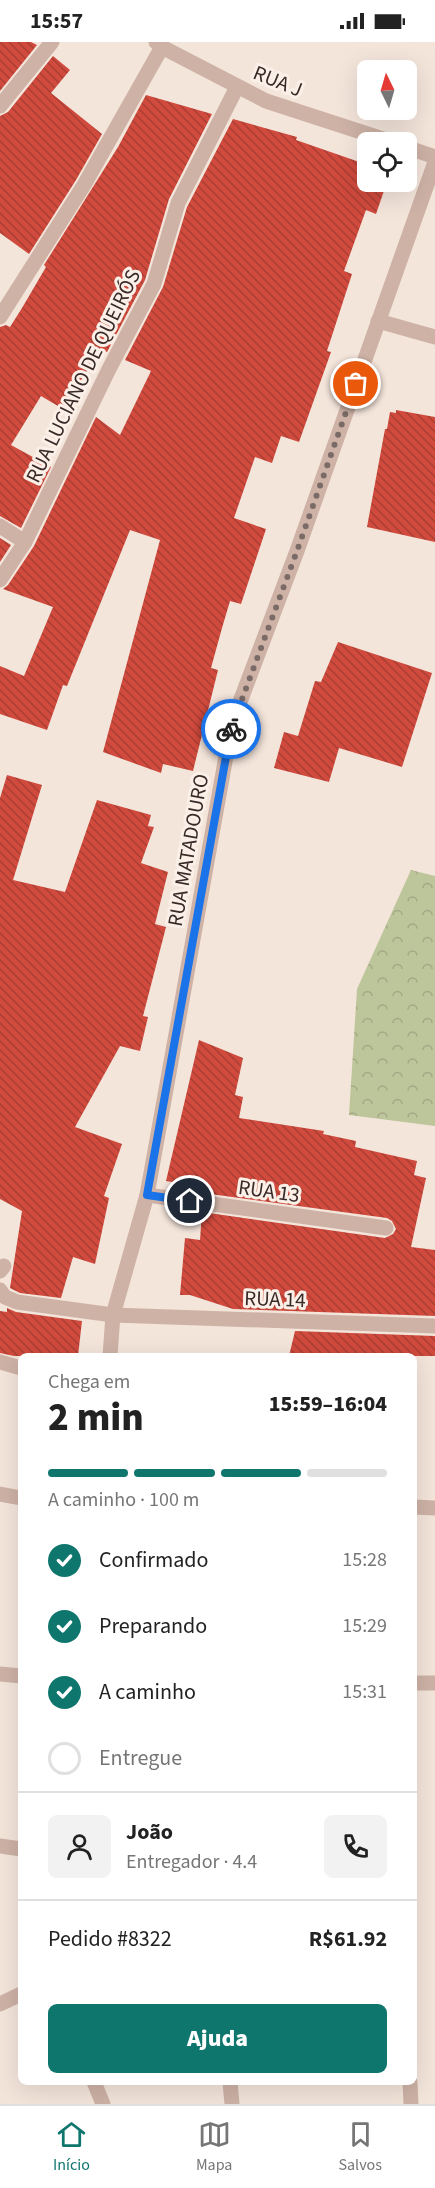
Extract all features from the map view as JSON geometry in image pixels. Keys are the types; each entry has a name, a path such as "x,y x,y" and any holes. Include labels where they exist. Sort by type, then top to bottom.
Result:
{"street":[{"path":"0,106 52,42"},
{"path":"0,317 84,185 159,45"},
{"name":"RUA J","path":"159,45 266,101 361,132"},
{"name":"RUA LUCIANO DE QUEIRÓS","path":"0,580 25,542 109,369 154,284 178,203 237,87"},
{"path":"417,151 435,157"},
{"name":"RUA MATADOURO","path":"110,1353 113,1315 147,1195 232,723 297,551 435,162"},
{"path":"378,321 435,338"},
{"path":"0,526 25,542"},
{"name":"RUA 13","path":"147,1195 386,1228"},
{"name":"RUA 14","path":"0,1290 5,1297 17,1302 113,1315 435,1326"},
{"path":"0,1362 18,1367"},
{"path":"0,1494 18,1497"},
{"path":"417,1507 435,1508"},
{"path":"0,1674 18,1676"},
{"path":"417,1683 435,1683"},
{"path":"0,1846 18,1849"},
{"path":"1,2005 18,1996"},
{"path":"95,2085 103,2104"},
{"path":"230,2085 232,2104"},
{"path":"410,2085 411,2104"}],"green space":[{"path":"411,870 435,876 435,1126 349,1115 357,989"}],"building":[{"path":"0,42 31,42 37,45 0,91"},
{"path":"53,56 70,70 51,93 102,134 29,254 0,233 0,116 8,112"},
{"path":"146,95 212,114 169,199 145,280 107,352 100,350 63,409 41,396 11,445 51,467 21,528 0,516 0,327 6,325 10,327 22,308 46,267 44,265 118,147"},
{"path":"233,119 297,137 296,140 357,161 357,192 384,192 376,214 366,210 344,271 352,274 327,351 331,352 299,442 281,436 272,463 255,457 234,518 266,529 241,604 230,601 211,668 218,670 193,771 163,764 161,773 103,752 160,540 130,530 67,686 63,685 47,730 0,714 0,666 24,676 53,607 3,589 34,546 96,417 120,435 151,371 125,360 163,287 187,207"},
{"path":"396,410 435,417 435,542 367,527 385,429 387,429 390,412 396,413"},
{"path":"0,538 11,545 0,562"},
{"path":"338,642 432,673 402,767 339,748 329,782 274,768 284,732 298,736 315,681 321,682"},
{"path":"7,775 42,785 13,880 65,892 97,800 151,815 148,826 154,827 141,863 168,872 155,924 166,927 143,1016 148,1017 140,1051 120,1046 75,1127 122,1144 104,1196 109,1198 95,1264 73,1257 61,1298 20,1293 10,1288 22,1211 0,1199 0,798"},
{"path":"199,1040 243,1058 235,1095 243,1097 239,1118 324,1131 323,1134 356,1141 355,1147 417,1161 414,1175 426,1178 411,1247 435,1250 435,1316 233,1309 190,1295 180,1295 185,1238 200,1240 202,1212 385,1238 393,1234 396,1229 392,1221 387,1218 203,1193 203,1187 166,1181"},
{"path":"7,1308 16,1312 82,1321 78,1353 18,1353 18,1356 14,1356 0,1353 0,1311 7,1312"},
{"path":"295,1331 435,1336 435,1356 417,1356 417,1353 290,1353"}],"way so far":[{"path":"231,729 356,384"}],"route":[{"path":"190,1201 147,1195 231,729"}]}
